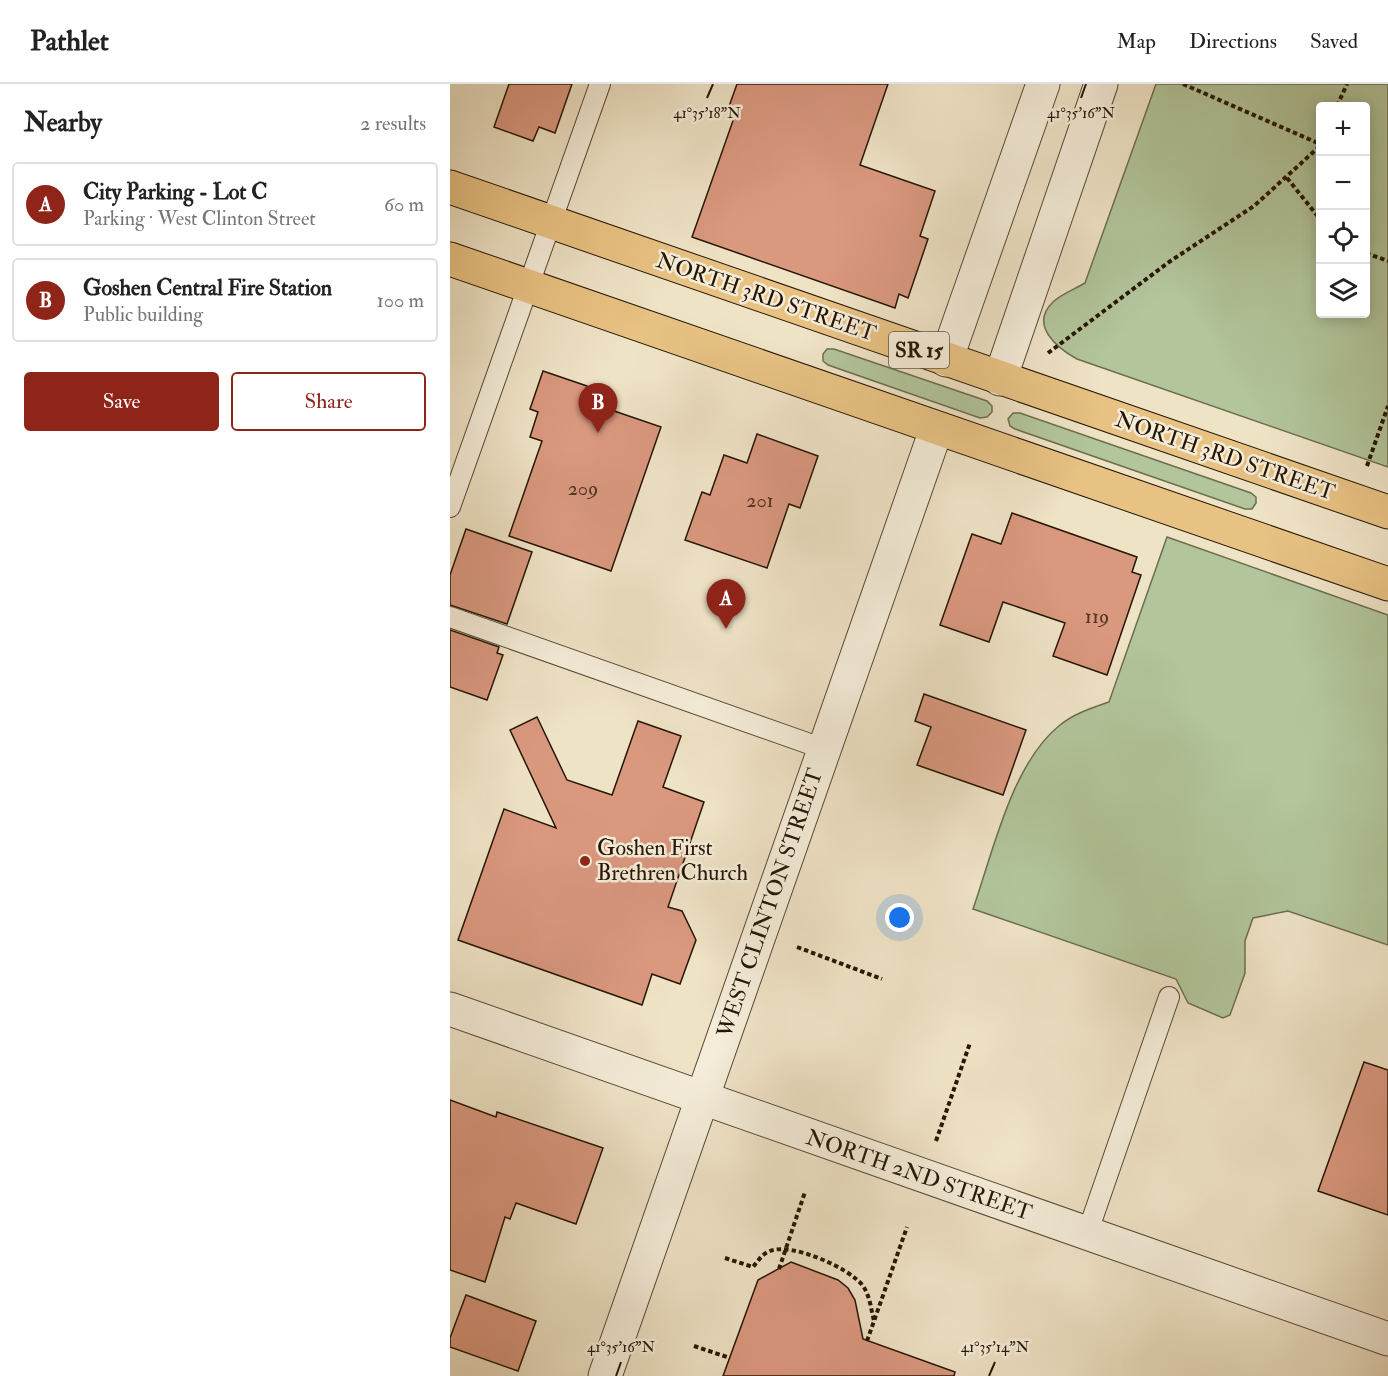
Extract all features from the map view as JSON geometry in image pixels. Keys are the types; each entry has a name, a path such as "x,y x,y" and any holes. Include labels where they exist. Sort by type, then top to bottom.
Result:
{"main road":[{"name":"NORTH 3RD STREET","path":"450,187 1388,512"},
{"path":"450,260 936,430 1388,584"}],"street":[{"path":"946,360 1043,84"},
{"path":"1000,379 1101,84"},
{"name":"WEST CLINTON STREET","path":"605,1376 936,430"},
{"name":"NORTH 2ND STREET","path":"450,1010 1388,1339"}],"lane":[{"path":"450,507 549,222 600,84"},
{"path":"450,617 825,749"},
{"path":"1087,1234 1169,998"}],"path":[{"path":"1183,84 1316,143"},
{"path":"1339,102 1347,84"},
{"path":"1047,354 1169,262 1254,207 1316,149"},
{"path":"1287,178 1316,214"},
{"path":"1370,255 1388,261"},
{"path":"1367,467 1388,406"},
{"path":"797,947 882,979"},
{"path":"936,1142 970,1043"},
{"path":"779,1269 805,1192"},
{"path":"867,1341 907,1227"},
{"path":"725,1258 753,1267 760,1257 771,1250 786,1249 835,1264 851,1273 869,1298 874,1321"},
{"path":"694,1346 730,1358"}],"green space":[{"path":"1156,84 1388,84 1388,467 1077,359 1054,342 1045,327 1046,311 1056,299 1085,283"},
{"path":"827,349 834,349 987,401 992,406 992,412 987,417 980,418 828,365 823,361 823,354"},
{"path":"1013,413 1020,413 1251,493 1256,497 1256,503 1252,509 1245,509 1015,429 1010,426 1008,419"},
{"path":"1167,537 1388,615 1388,945 1288,911 1253,918 1245,941 1245,973 1230,1015 1223,1018 1188,1003 1176,979 973,909 1006,810 1029,762 1043,741 1060,725 1078,714 1109,702"}],"building":[{"path":"509,84 572,84 555,133 539,127 533,141 494,127"},
{"path":"737,84 888,84 860,165 935,191 920,236 928,239 908,298 899,294 895,308 692,237 735,115 727,112"},
{"path":"543,371 587,386 582,400 661,427 611,571 509,536 542,441 530,437 538,412 530,409"},
{"path":"757,434 818,456 800,508 789,504 767,568 685,540 702,492 710,495 724,455 747,463"},
{"path":"1012,513 1137,557 1132,572 1141,575 1107,675 1053,656 1065,623 1003,602 989,642 940,625 972,534 1001,544"},
{"path":"466,529 532,552 507,624 450,605 450,575"},
{"path":"450,630 499,647 497,653 503,655 487,700 450,687"},
{"path":"924,694 1026,730 1003,795 917,765 931,727 915,721"},
{"name":"Goshen First Brethren Church","path":"537,717 567,780 612,795 638,721 681,736 663,787 704,802 668,907 682,911 696,940 680,984 652,974 642,1005 458,940 504,809 556,828 510,730"},
{"path":"1364,1062 1388,1070 1388,1215 1318,1191"},
{"path":"450,1100 496,1117 497,1112 603,1148 576,1224 516,1203 510,1219 505,1217 485,1282 450,1270"},
{"path":"791,1262 838,1280 848,1288 855,1300 863,1339 955,1372 954,1376 723,1376 758,1280"},
{"path":"466,1295 536,1321 518,1371 450,1347 450,1338"}],"place":[{"name":"Goshen Central Fire Station","path":"598,433"},
{"name":"City Parking - Lot C","path":"726,629"},
{"name":"Goshen First Brethren Church","path":"585,861"}]}
